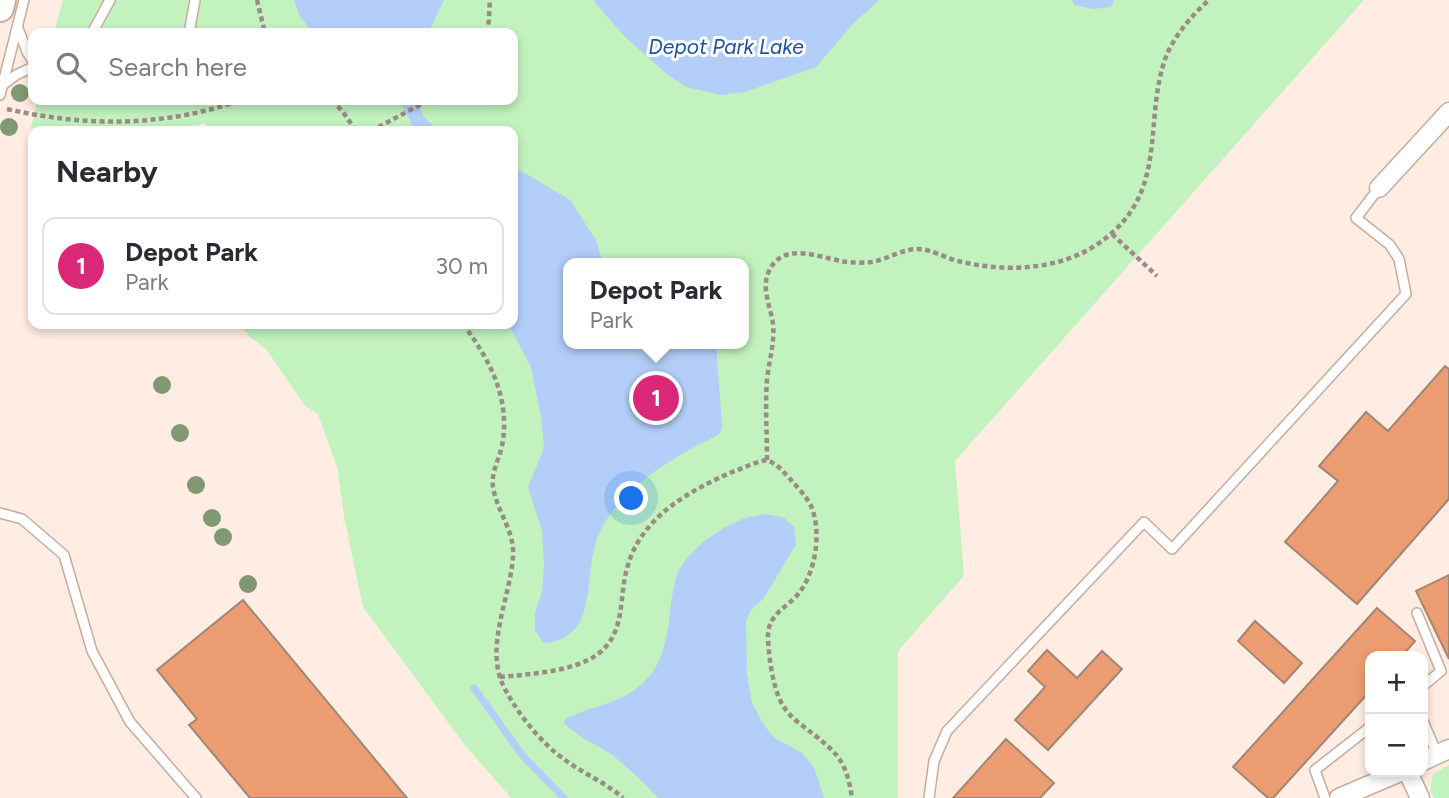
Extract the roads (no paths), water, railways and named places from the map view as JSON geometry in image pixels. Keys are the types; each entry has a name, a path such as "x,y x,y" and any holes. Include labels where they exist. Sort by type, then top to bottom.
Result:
{"main road":[{"path":"2,0 9,17"}],"street":[{"path":"1379,188 1449,112"},
{"path":"1339,798 1388,777"},
{"path":"1410,777 1420,798"}],"lane":[{"path":"1,90 9,17 24,0"},
{"path":"95,28 110,0"},
{"path":"190,28 195,0"},
{"path":"9,17 28,54"},
{"path":"1,90 16,75 28,69"},
{"path":"929,798 934,761 947,731 1144,523 1172,549 1406,294 1399,259 1390,245 1356,218 1379,188"},
{"path":"0,513 22,519 64,555 92,651 130,722 196,798"},
{"path":"1417,613 1441,671 1428,682"},
{"path":"1325,798 1315,770 1365,731"},
{"path":"1428,734 1436,755"}],"water":[{"path":"294,0 444,0 430,28 309,28 299,15"},
{"name":"Depot Park Lake","path":"593,0 879,0 852,25 816,67 745,92 721,95 686,87 668,75 624,36"},
{"path":"1072,0 1114,0 1111,7 1093,9 1074,5"},
{"path":"402,105 419,105 423,116 434,126 413,126"},
{"path":"518,169 570,200 596,240 601,258 563,258 563,349 716,349 722,426 720,433 650,475 615,508 598,536 593,551 587,601 582,616 575,629 563,638 546,643 535,630 535,612 542,592 544,565 542,531 528,487 544,448 531,367 511,329 518,329"},
{"path":"764,514 783,517 794,527 796,545 763,599 751,610 746,621 747,674 752,703 773,737 802,753 814,767 824,798 658,798 612,755 569,728 564,723 565,719 625,696 643,683 653,672 664,647 676,578 685,561 701,544 720,530 741,520"}],"waterway":[{"path":"474,688 523,756 564,798"}],"place":[{"name":"Depot Park","path":"656,398"}]}
